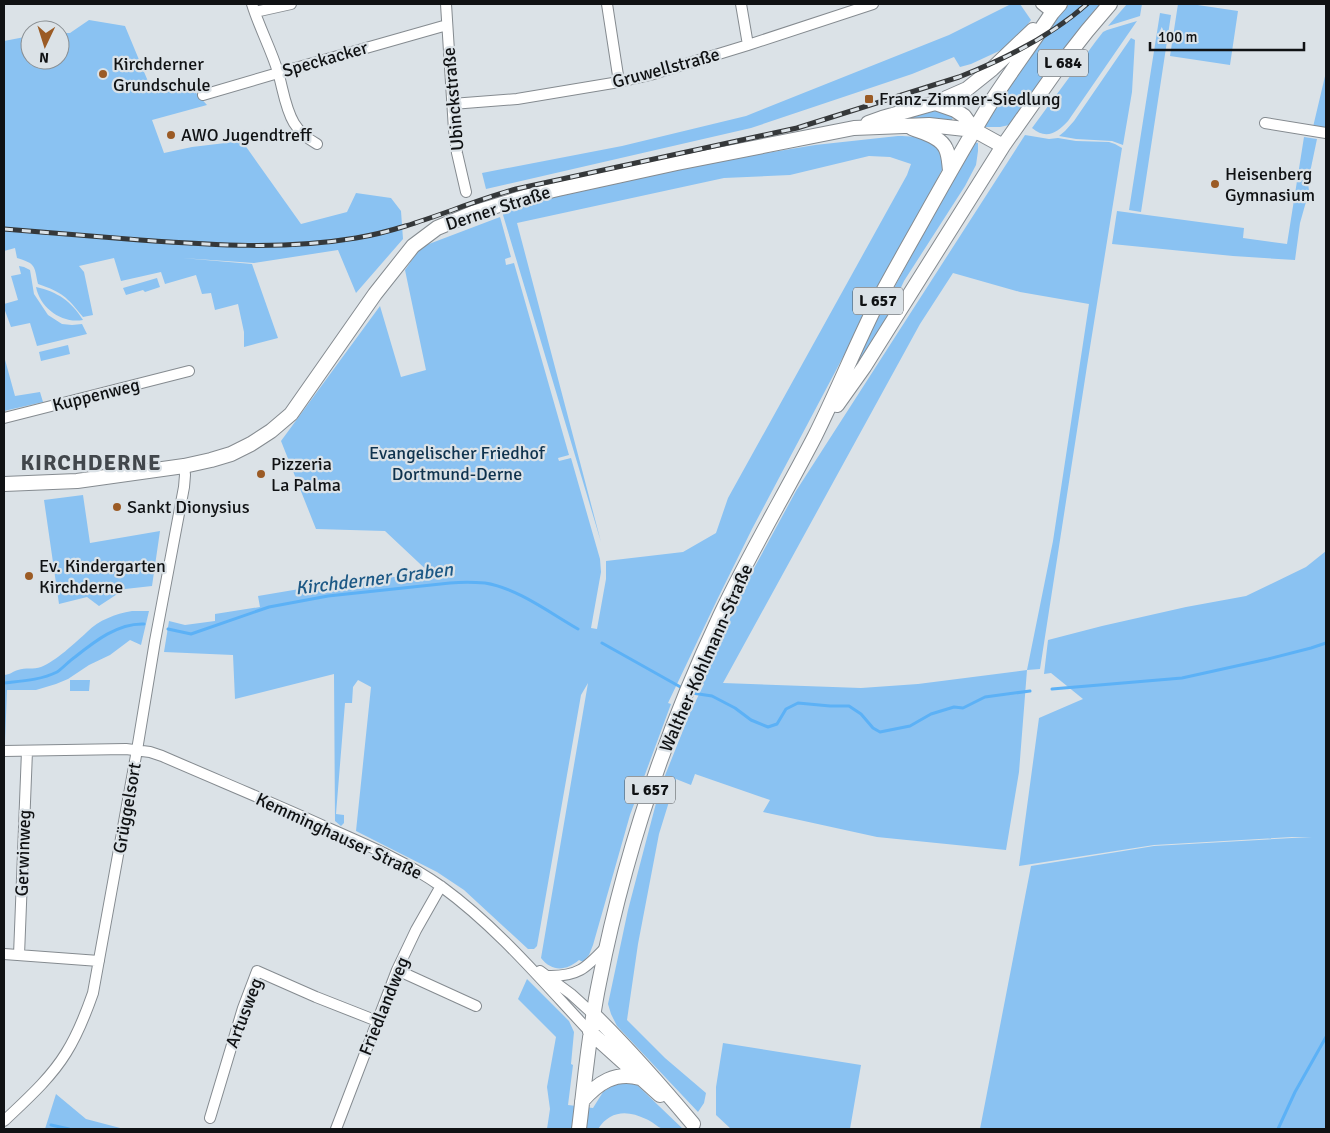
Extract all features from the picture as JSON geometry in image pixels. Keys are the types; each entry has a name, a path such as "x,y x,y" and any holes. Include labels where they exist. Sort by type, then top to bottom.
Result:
{"main road":[{"name":"L 684","path":"1003,146 1058,68 1110,4"},
{"path":"854,128 882,118 935,104 967,88 980,80 1056,8"},
{"name":"L 684","path":"974,130 993,99 1056,8"},
{"path":"935,104 956,110 964,116 974,130 1003,146"},
{"name":"Derner Straße","path":"4,484 77,481 184,466 231,454 251,444 272,431 291,414 359,315 413,246 437,228 473,213 528,196 677,163 854,128 929,125 974,130"},
{"path":"906,126 934,137 941,142 946,149 950,170"},
{"name":"Walther-Kohlmann-Straße","path":"579,1129 590,1032 606,947 639,823 680,708 721,614 815,436 880,298 974,130"},
{"name":"Walther-Kohlmann-Straße","path":"815,436 864,367 1003,146"},
{"name":"Kemminghauser Straße","path":"593,1014 629,1050 696,1127"},
{"name":"Kemminghauser Straße","path":"590,1032 696,1127"},
{"path":"582,1101 589,1093 609,1079 630,1075 640,1078"}],"street":[{"path":"291,4 253,8 278,73 289,112 295,124 309,140 317,144"},
{"name":"Ubinckstraße","path":"446,4 454,130 466,192"},
{"path":"607,4 619,82"},
{"path":"741,4 748,45"},
{"name":"Gruwellstraße","path":"452,104 517,99 650,75 873,4"},
{"path":"1041,4 1056,8"},
{"name":"Speckacker","path":"203,95 447,25"},
{"path":"1264,123 1326,133"},
{"name":"Kuppenweg","path":"4,418 189,371"},
{"name":"Grüggelsort","path":"4,1121 44,1081 66,1054 85,1016 93,993 184,486 184,466"},
{"name":"Kemminghauser Straße","path":"4,751 126,749 162,756 343,834 403,863 441,886 462,902 521,957 590,1032"},
{"name":"Gerwinweg","path":"19,955 27,751"},
{"name":"Friedlandweg","path":"336,1129 397,970 416,930 441,886"},
{"path":"547,976 569,975 576,972 592,961 606,947"},
{"path":"4,954 99,961"},
{"name":"Kemminghauser Straße","path":"521,957 571,994 593,1014"},
{"path":"397,970 476,1006"},
{"name":"Artusweg","path":"210,1118 243,1008 257,971 377,1021"}],"green space":[{"path":"1011,4 1020,4 1031,20 1012,45 971,64 960,67 954,57 912,74 751,128 486,189 482,173 622,146 746,116 949,35"},
{"path":"1069,4 1101,4 1093,12 1009,125 981,127 1046,30"},
{"path":"1127,4 1142,4 1140,16 1108,26"},
{"path":"1178,4 1191,4 1238,11 1230,65 1170,56"},
{"path":"1160,13 1171,15 1141,212 1129,210"},
{"path":"89,20 125,26 152,91 186,82 207,105 152,120 164,153 192,147 242,141 301,224 347,212 356,193 391,198 401,211 403,239 356,293 338,250 254,263 182,258 252,264 278,338 244,347 244,332 238,304 215,310 211,293 202,294 196,275 165,284 161,272 121,281 114,258 79,266 84,272 93,315 83,317 64,296 38,284 33,266 17,258 15,248 4,251 4,41 20,38 20,70 70,70 70,33"},
{"path":"1137,21 1068,121 1051,134 1042,134 1032,128 1103,32"},
{"path":"1131,38 1135,40 1132,92 1123,145 1112,141 1059,136 1074,121"},
{"path":"1326,72 1326,127 1313,127"},
{"path":"931,109 954,115 951,122 902,119"},
{"path":"1025,135 1049,139 1109,142 1122,148 1040,669 1027,670 1019,772 1006,850 877,837 763,812 770,800 695,774 691,785 676,779 659,834 638,944 627,1020 665,1058 706,1093 704,1103 698,1112 617,1026 608,1004 628,910 660,788 690,713 704,684 701,683 746,583 796,491","holes":["953,273 1020,292 1089,304 1053,541 1027,670 918,684 861,688 723,683 920,324"]},
{"name":"Evangelischer Friedhof Dortmund-Derne","path":"898,136 923,139 936,146 942,160 942,170 752,529 668,703 671,704 630,815 589,955 583,962 579,960 564,968 554,968 545,963 541,958 588,683 581,695 537,946 534,949 528,949 464,890 437,872 356,831 371,687 358,680 353,687 352,703 345,703 336,814 344,815 344,823 341,826 335,821 334,674 235,699 233,655 164,652 169,621 185,625 215,621 215,614 260,607 258,596 329,584 392,577 434,577 385,531 316,529 281,441 380,306 401,377 426,370 405,270 421,247 500,217 511,257 505,259 506,265 514,263 569,455 558,458 559,461 571,458 600,559 601,572 591,628 597,629 606,579 606,561 683,552 716,533 728,498 907,175 911,164 890,157 869,156 790,175 724,178 517,223 601,542 503,215 504,211 506,208 541,199 724,160 815,145"},
{"path":"1304,137 1317,139 1308,182 1309,191 1300,223 1295,260 1112,244 1117,211 1244,228 1243,238 1287,244"},
{"path":"972,142 978,143 976,165 965,186 904,281 883,326 830,408"},
{"path":"19,266 30,270 34,294 48,315 62,324 82,324 87,334 37,346 30,323 11,327 4,304 18,300 11,276 21,274"},
{"path":"157,278 160,287 145,292 143,290 126,295 123,288"},
{"path":"36,287 63,298 83,320 75,321 53,313 42,302"},
{"path":"68,345 70,354 41,361 39,352"},
{"path":"4,356 15,396 40,392 43,402 4,411"},
{"path":"83,495 90,543 160,531 152,586 125,589 99,606 87,597 59,604 44,500"},
{"path":"1326,551 1326,1129 980,1129 1031,866 1154,846 1312,838 1292,837 1154,845 1019,866 1039,718 1083,699 1051,673 1044,674 1048,640 1186,607 1246,596 1306,567"},
{"path":"132,611 149,611 141,645 130,640 110,655 56,684 36,690 7,690 4,742 4,675 21,669 38,668 53,661 97,624 113,616"},
{"path":"70,680 90,680 89,691 70,691"},
{"path":"527,979 569,1021 574,1032 571,1064 573,1065 568,1105 593,1108 603,1092 615,1084 636,1084 683,1129 663,1129 639,1116 626,1113 608,1118 598,1129 547,1129 550,1109 547,1087 556,1037 518,999"},
{"path":"723,1043 861,1065 850,1129 731,1129 716,1115 716,1087"},
{"path":"56,1094 86,1119 124,1129 45,1129"}],"waterway":[{"name":"Kirchderner Graben","path":"168,629 191,634 269,607 328,596 467,582 485,583 509,590 578,629"},
{"name":"Kirchderner Graben","path":"4,683 31,680 51,675 107,634 125,626 144,624"},
{"name":"Kirchderner Graben","path":"602,643 684,689"},
{"name":"Kirchderner Graben","path":"1052,689 1182,678 1268,659 1326,643"},
{"name":"Kirchderner Graben","path":"692,693 712,696 735,708 751,720 768,727 777,724 786,709 798,703 849,706 861,714 873,728 880,732 910,726 931,714 954,707 963,708 985,697 1030,691"},
{"path":"1278,1129 1295,1092 1326,1037"},
{"path":"51,1125 69,1129"}],"railway":[{"path":"4,229 221,245 302,244 329,242 376,234 397,229 516,189 797,128 959,77 993,63 1042,37 1087,4"}],"place":[{"name":"Kirchderner Grundschule","path":"103,74"},
{"name":"Franz-Zimmer-Siedlung","path":"869,99"},
{"name":"AWO Jugendtreff","path":"171,135"},
{"name":"Heisenberg Gymnasium","path":"1215,184"},
{"name":"Pizzeria La Palma","path":"261,474"},
{"name":"Sankt Dionysius","path":"117,507"},
{"name":"Ev. Kindergarten Kirchderne","path":"29,576"}],"district":[{"name":"KIRCHDERNE","path":"91,462"}]}
